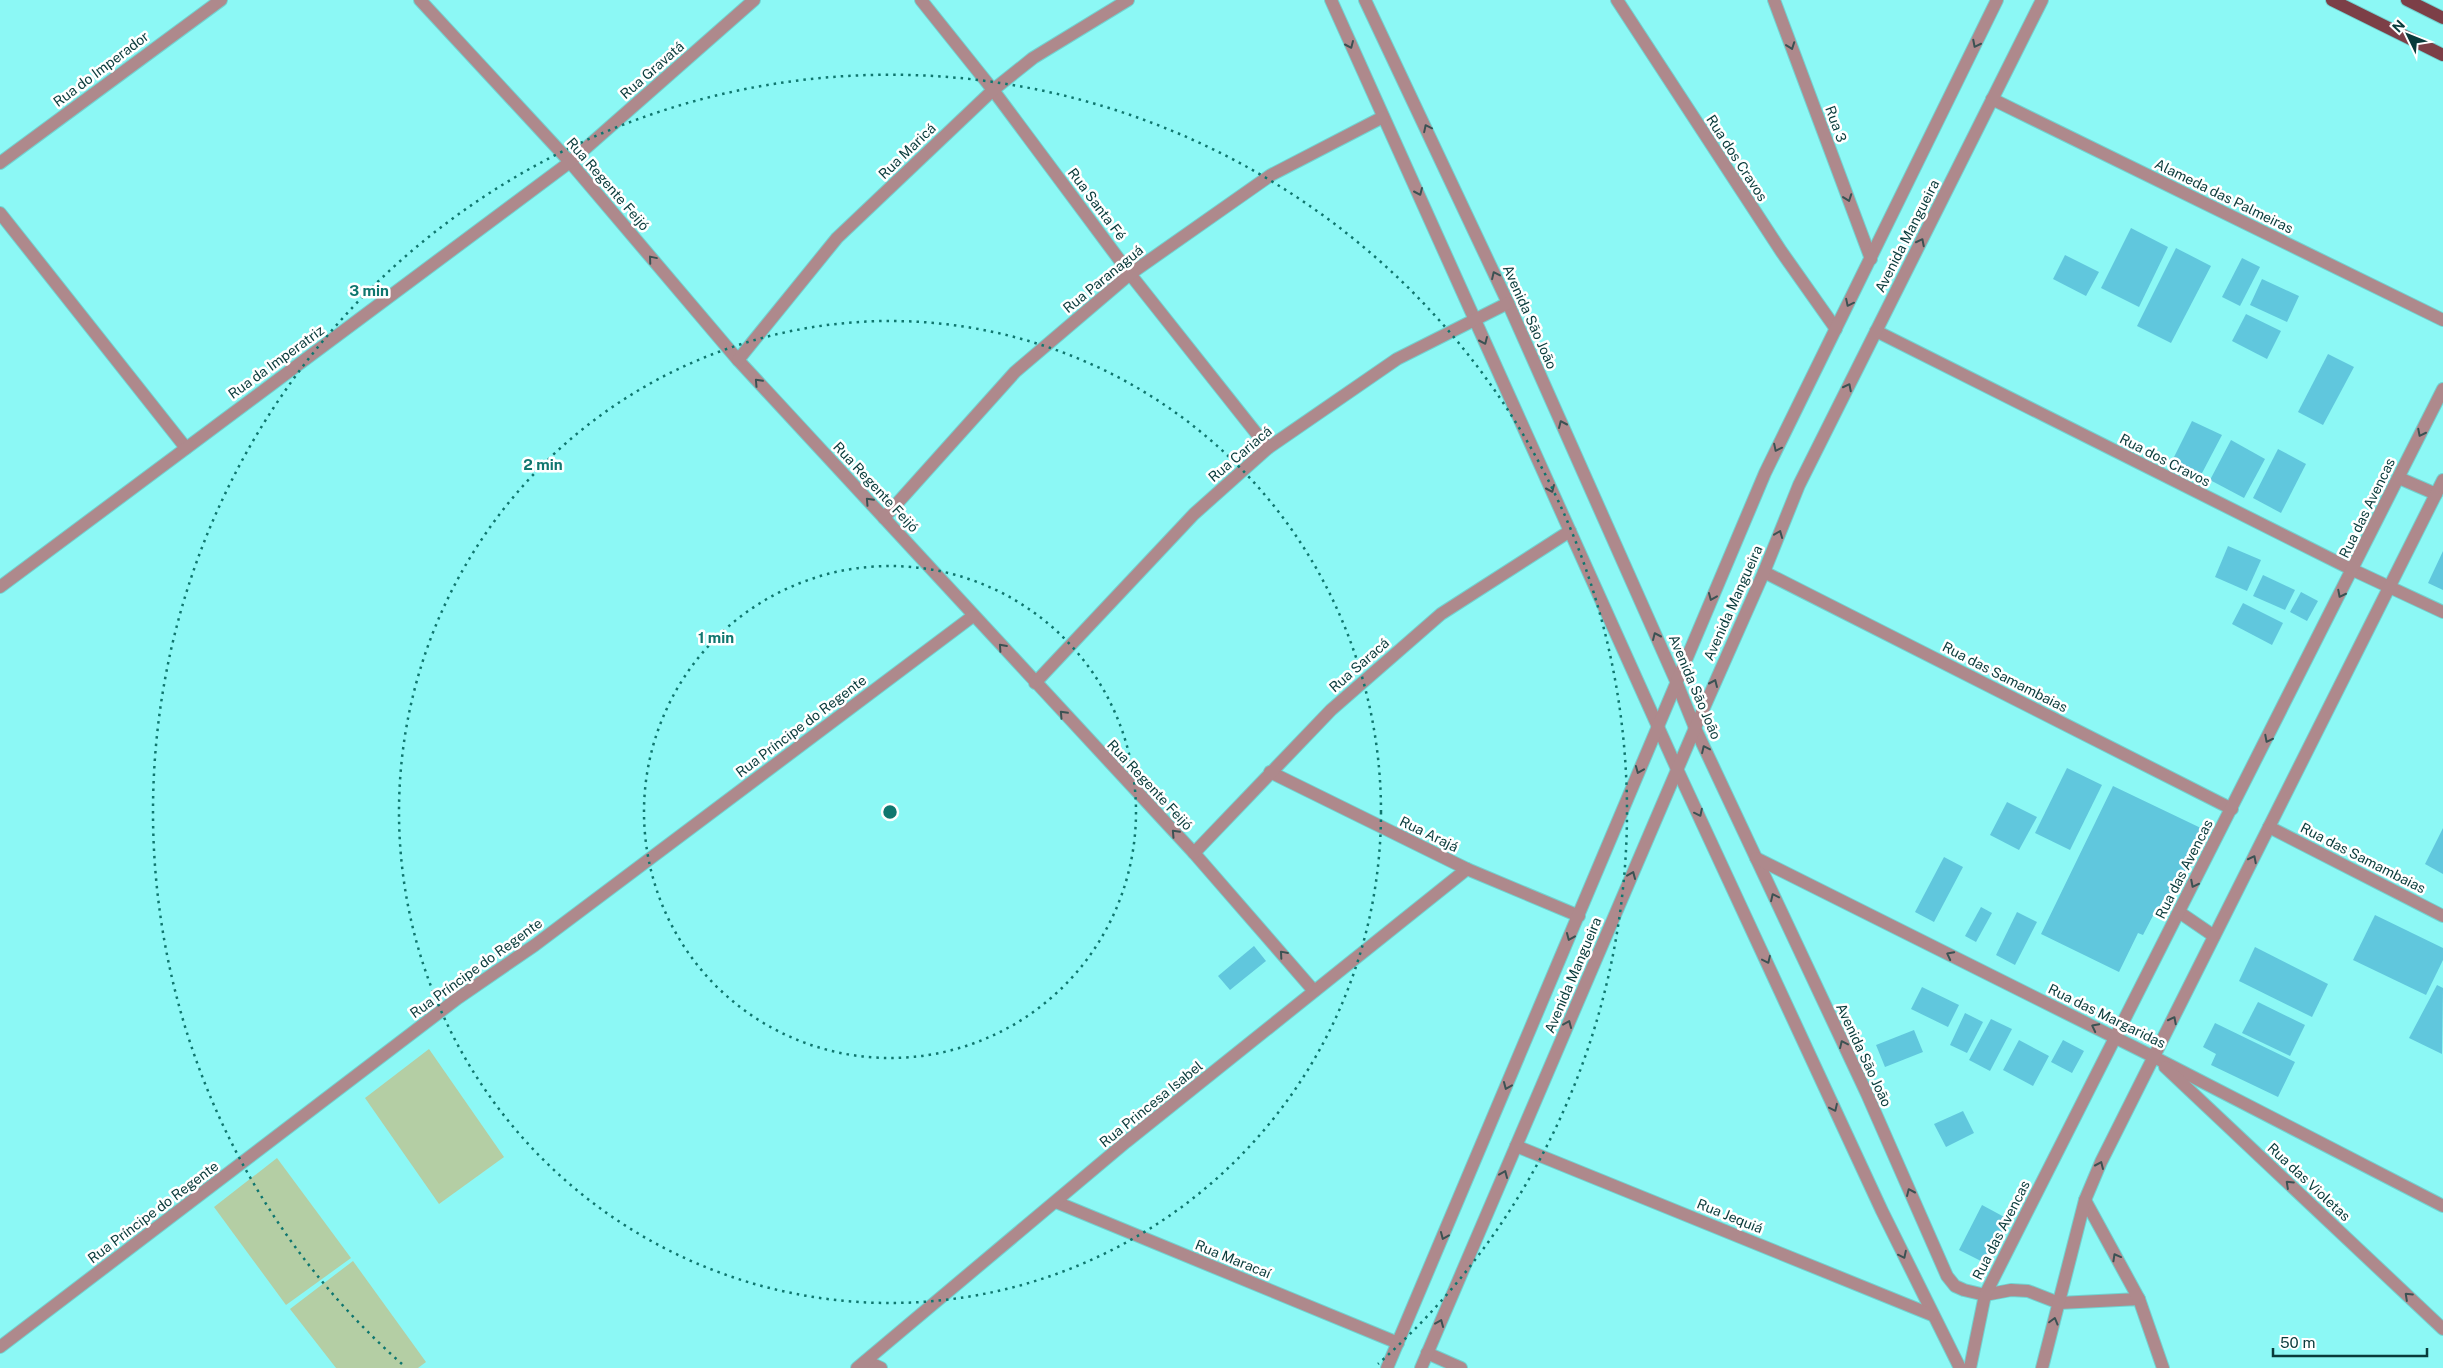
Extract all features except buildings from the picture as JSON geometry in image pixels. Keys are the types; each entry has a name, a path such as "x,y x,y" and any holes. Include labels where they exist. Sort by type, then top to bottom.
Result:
{"main road":[{"path":"2332,0 2443,55"},
{"path":"2406,0 2443,18"}],"street":[{"path":"198,0 206,10"},
{"name":"Rua do Imperador","path":"0,163 221,0"},
{"name":"Rua Regente Feijó","path":"420,0 570,162 738,360 1194,853 1314,991"},
{"name":"Rua Gravatá","path":"570,162 754,0"},
{"name":"Rua Santa Fé","path":"921,0 993,90 1130,274 1268,448"},
{"name":"Rua Maricá","path":"738,360 837,238 993,90 1033,58 1128,0"},
{"path":"1331,0 1383,117 1417,187 1677,769 1882,1211 1960,1368"},
{"name":"Avenida São João","path":"1366,0 1508,303 1676,681 1695,728 1867,1094 1947,1276 1955,1286 1964,1290 1985,1295 2011,1290 2028,1291 2059,1303"},
{"name":"Rua dos Cravos","path":"1617,0 1781,251 1836,329"},
{"name":"Rua 3","path":"1774,0 1871,259"},
{"name":"Avenida Mangueira","path":"1387,1368 1765,473 1997,0"},
{"name":"Avenida Mangueira","path":"1421,1368 1677,769 1764,572 1799,485 2042,0"},
{"name":"Alameda das Palmeiras","path":"1992,99 2443,320"},
{"name":"Rua Paranaguá","path":"884,518 1015,372 1130,274 1271,175 1383,117"},
{"name":"Rua da Imperatriz","path":"0,587 570,162"},
{"path":"0,213 186,448"},
{"name":"Rua Cariacá","path":"1035,683 1194,514 1268,448 1397,360 1508,303"},
{"name":"Rua dos Cravos","path":"1876,331 2389,588 2443,612"},
{"name":"Rua das Avencas","path":"1970,1368 1985,1295 2443,389"},
{"path":"2399,478 2436,494"},
{"path":"2042,1368 2085,1200 2101,1162 2443,480"},
{"name":"Rua Saracá","path":"1194,853 1331,710 1441,614 1570,531"},
{"name":"Rua das Samambaias","path":"1764,572 2232,809"},
{"name":"Rua Príncipe do Regente","path":"0,1347 458,998 535,945 973,616"},
{"name":"Rua Arajá","path":"1270,772 1468,869 1579,916"},
{"name":"Rua das Samambaias","path":"2269,827 2443,916"},
{"name":"Rua das Margaridas","path":"1756,858 2154,1056 2443,1206"},
{"name":"Rua Princesa Isabel","path":"862,1365 1126,1142 1468,869"},
{"path":"2179,912 2214,936"},
{"name":"Rua das Violetas","path":"2154,1056 2443,1329"},
{"name":"Rua Jequiá","path":"1516,1146 1932,1315"},
{"path":"2085,1200 2139,1299 2163,1368"},
{"name":"Rua Maracaí","path":"1056,1202 1398,1343"},
{"path":"2059,1303 2139,1299"},
{"path":"1427,1354 1461,1368"},
{"path":"862,1365 881,1368"}],"green space":[{"path":"429,1049 504,1157 439,1204 365,1098"},
{"path":"277,1158 351,1258 286,1305 214,1207"},
{"path":"353,1261 426,1362 418,1368 336,1368 290,1309"}]}
